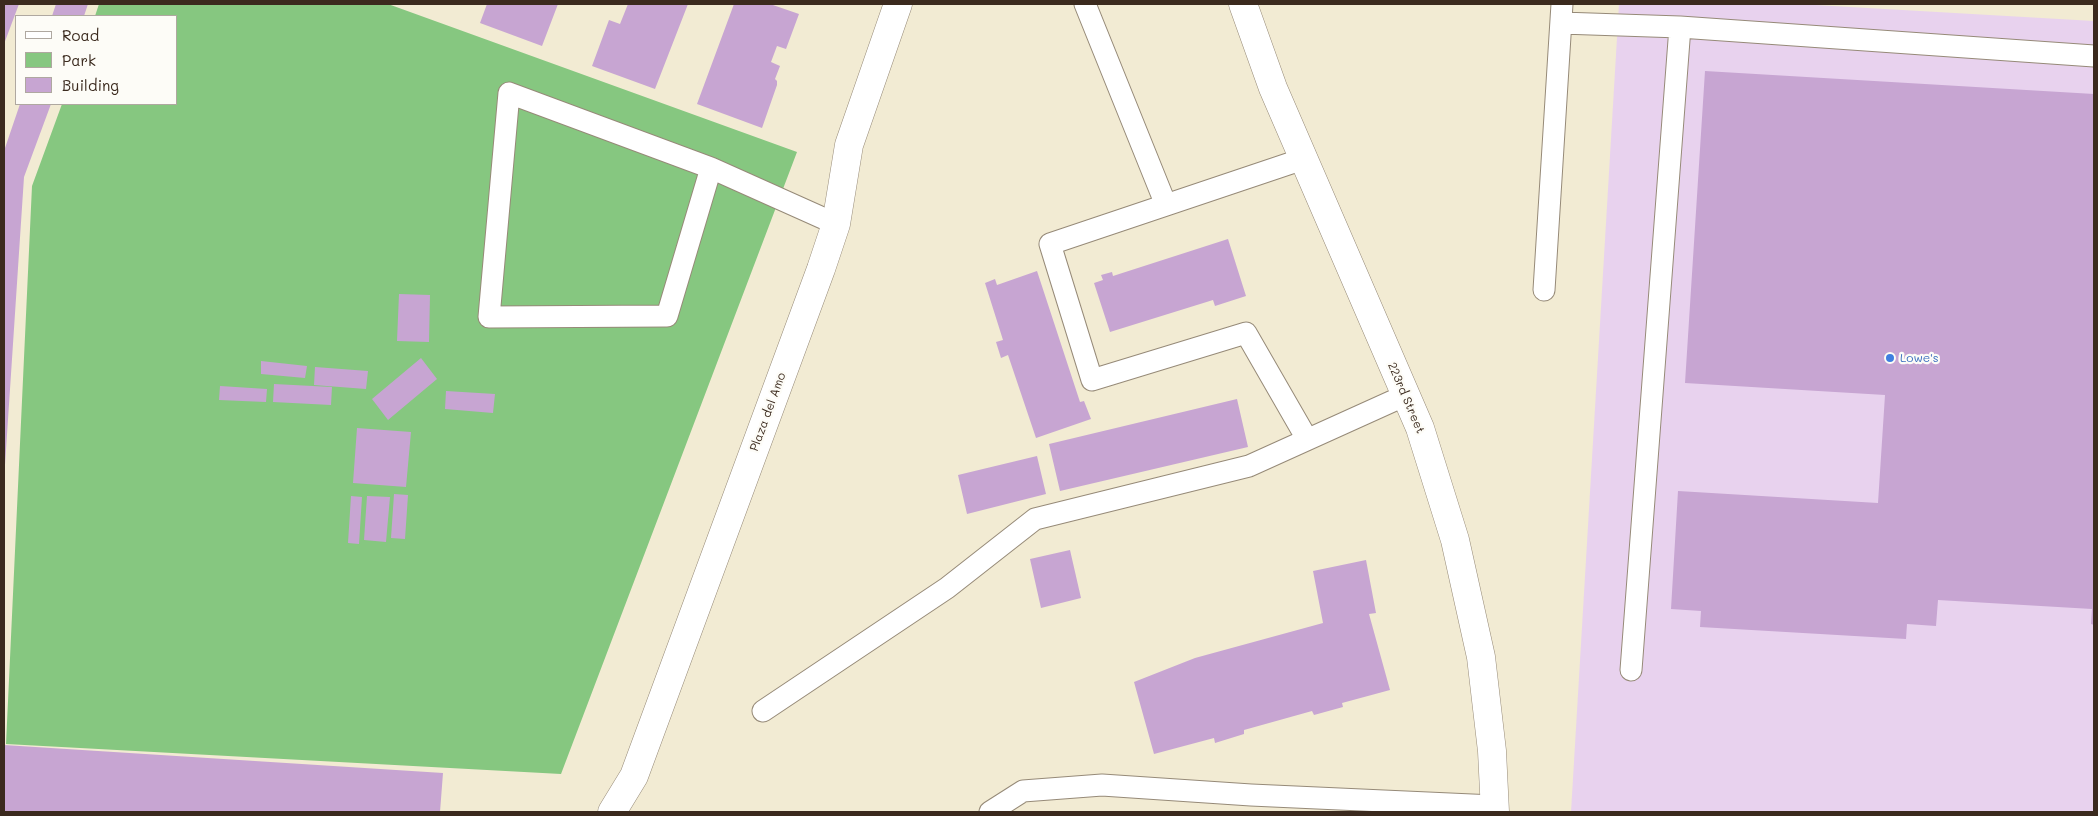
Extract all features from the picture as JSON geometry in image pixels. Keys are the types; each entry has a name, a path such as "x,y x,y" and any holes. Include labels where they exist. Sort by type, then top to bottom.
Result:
{"street":[{"name":"Plaza del Amo","path":"612,812 634,776 814,288 836,224 849,145 898,4"},
{"name":"223rd Street","path":"1243,4 1273,88 1420,428 1455,540 1481,657 1492,751 1494,809"}],"lane":[{"path":"1085,4 1166,205"},
{"path":"1544,290 1561,13 1680,27 2094,56"},
{"path":"1630,670 1680,27"},
{"path":"712,168 667,316 489,317 509,94 712,168 836,224"},
{"path":"1303,159 1050,244 1092,380 1246,333 1307,439"},
{"path":"763,711 947,588 1035,519 1249,466 1406,395"},
{"path":"990,812 1023,791 1102,784 1494,809"}],"shaded area":[{"path":"1619,4 1798,4 2094,21 2094,812 1571,812"}],"green space":[{"path":"99,4 388,4 797,152 561,774 6,744 32,186 62,105 178,105 178,15 95,15"}],"building":[{"path":"4,4 19,4 4,44"},
{"path":"56,4 88,4 84,15 52,15"},
{"path":"487,4 558,4 542,46 480,23"},
{"path":"628,4 688,4 655,89 592,66 609,20 620,24"},
{"path":"734,4 770,4 799,14 786,49 777,46 771,62 780,66 775,79 777,85 762,128 697,104"},
{"name":"Lowe's","path":"1705,71 2094,94 2094,625 2091,624 2092,609 1938,600 1936,626 1907,624 1906,639 1700,627 1701,611 1671,609 1678,491 1878,503 1885,395 1685,383"},
{"path":"20,105 51,105 24,177 4,480 4,151"},
{"path":"1228,239 1246,296 1215,306 1213,300 1110,332 1094,283 1103,280 1101,275 1112,272 1113,276"},
{"path":"1037,271 1080,402 1084,401 1091,419 1036,438 1008,355 1001,358 996,342 1003,340 985,283 995,279 997,285"},
{"path":"399,294 430,295 429,342 397,341"},
{"path":"421,358 437,379 388,420 372,399"},
{"path":"261,361 307,366 305,378 261,374"},
{"path":"315,367 368,371 366,389 314,385"},
{"path":"274,384 332,387 331,405 273,402"},
{"path":"220,386 267,389 266,402 219,400"},
{"path":"446,391 495,394 493,413 445,409"},
{"path":"1237,399 1248,447 1060,491 1049,444"},
{"path":"357,428 411,432 406,487 353,483"},
{"path":"1037,456 1046,494 967,514 958,475"},
{"path":"394,494 408,495 405,539 391,538"},
{"path":"351,496 362,497 359,544 348,543"},
{"path":"367,496 390,497 386,542 364,540"},
{"path":"1070,550 1081,598 1041,608 1030,559"},
{"path":"1366,560 1376,613 1369,614 1390,690 1342,703 1343,707 1314,715 1312,711 1244,730 1244,734 1215,743 1214,738 1154,754 1134,682 1195,658 1323,623 1313,571"},
{"path":"4,745 443,773 440,812 4,812"}],"place":[{"name":"Lowe's","path":"1890,358"}]}
